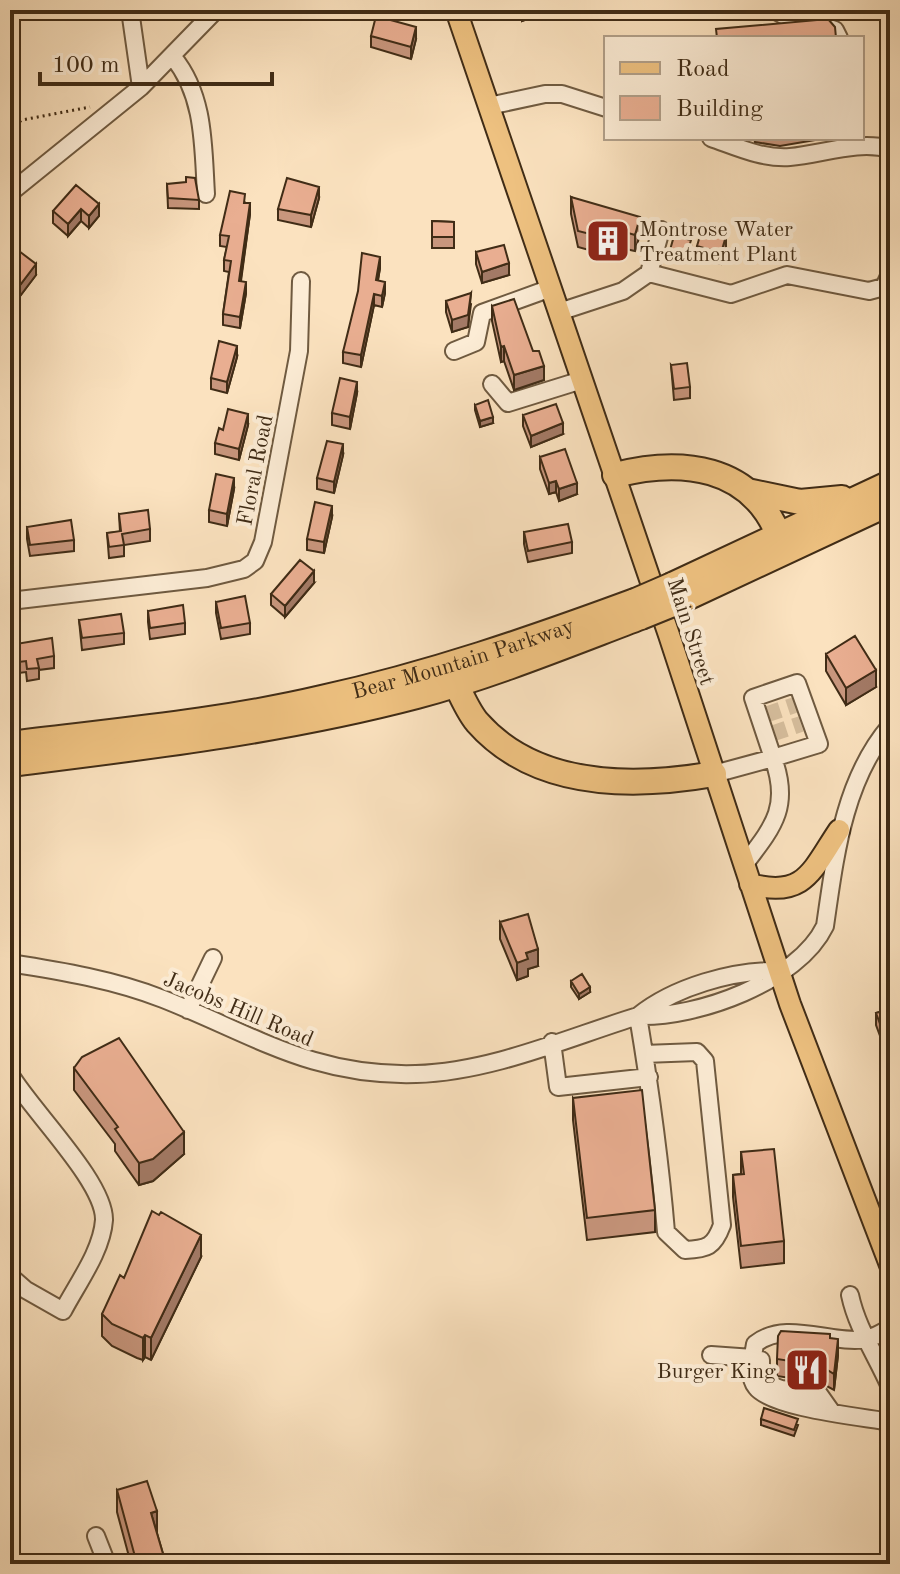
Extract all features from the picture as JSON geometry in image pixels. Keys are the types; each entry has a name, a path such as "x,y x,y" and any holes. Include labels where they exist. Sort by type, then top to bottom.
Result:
{"highway":[{"path":"615,475 656,466 685,466 713,473 746,490 800,502 884,492"},
{"path":"746,490 769,511 779,536"},
{"name":"Bear Mountain Parkway","path":"675,594 779,536 884,492"},
{"name":"Bear Mountain Parkway","path":"10,764 251,732 349,712 456,684 675,594 884,492"},
{"name":"Bear Mountain Parkway","path":"10,744 186,722 319,699 450,666 638,609"},
{"path":"456,684 472,714 490,734 522,755 560,771 591,781 619,783 667,782 714,774"}],"main road":[{"name":"Main Street","path":"456,10 615,475 779,971 826,1103 890,1265"},
{"path":"747,874 780,890 800,884 839,830"}],"street":[{"path":"130,10 141,87"},
{"path":"10,193 141,87 216,10"},
{"path":"775,10 783,16 835,30 838,36"},
{"path":"173,57 188,75 195,93 206,194"},
{"path":"489,106 545,94 562,94 604,107"},
{"path":"717,140 758,155 788,157 854,142 890,149"},
{"path":"559,312 623,291 649,273 661,230"},
{"path":"649,273 731,294 787,275 869,291 884,287 890,274"},
{"name":"Floral Road","path":"10,601 207,578 244,569 255,561 263,542 299,351 301,281"},
{"path":"454,351 476,342 482,313 551,288"},
{"path":"492,384 508,403 582,380"},
{"path":"714,774 773,758 819,744 806,722 797,683 753,698 762,716 773,758 782,783 780,809 747,874"},
{"name":"Jacobs Hill Road","path":"10,965 111,982 188,1010 279,1052 316,1064 363,1072 416,1074 464,1068 638,1016 664,1017 757,990 806,953 825,926 839,830 873,752 890,726"},
{"path":"188,1010 213,958"},
{"path":"638,1016 644,1054 657,1125 666,1232 685,1250 705,1249 716,1243 722,1225 705,1061 697,1052 644,1054"},
{"path":"552,1042 558,1087 649,1077"},
{"path":"10,1074 86,1176 101,1203 104,1219 99,1241 63,1311 26,1290 10,1276"},
{"path":"850,1295 862,1339 890,1387"},
{"path":"831,1411 819,1394 768,1384 761,1376 765,1349 774,1344 842,1346 890,1328"},
{"path":"862,1339 786,1333 766,1336 755,1344 751,1379 757,1390 781,1401 890,1422"},
{"path":"711,1355 753,1358"},
{"path":"96,1536 107,1564"}],"path":[{"path":"10,129 22,120 93,106"}],"building":[{"path":"10,10 14,10 15,32 10,32"},
{"path":"376,16 416,27 411,47 371,36"},
{"path":"828,19 835,27 836,36 717,36 716,29"},
{"path":"186,177 195,178 199,200 168,198 167,184 186,182"},
{"path":"287,178 319,187 311,215 278,209"},
{"path":"76,185 99,204 89,216 81,209 68,224 53,211"},
{"path":"230,191 245,194 244,203 250,203 239,281 246,282 240,317 223,314 231,261 224,260 229,236 220,235"},
{"path":"571,197 640,217 635,235 621,231 618,241 578,231"},
{"path":"432,221 454,222 454,237 432,237"},
{"path":"702,229 726,236 721,253 697,246"},
{"path":"674,236 691,240 687,254 670,250"},
{"path":"504,245 509,263 482,272 476,252"},
{"path":"19,251 36,264 14,293 10,290 10,263"},
{"path":"362,253 380,257 376,280 385,282 382,296 374,294 361,355 343,352 358,291"},
{"path":"471,293 468,315 452,320 446,301"},
{"path":"514,299 533,351 539,351 544,366 514,375 504,346 501,347 492,306"},
{"path":"219,341 237,346 227,382 211,378"},
{"path":"687,363 690,387 674,389 671,365"},
{"path":"340,378 357,382 350,417 332,413"},
{"path":"488,400 493,417 480,421 475,405"},
{"path":"556,404 563,423 531,436 523,415"},
{"path":"228,409 248,414 239,449 215,443 219,428 223,430"},
{"path":"327,441 343,444 334,482 317,478"},
{"path":"565,449 577,483 559,489 556,481 549,483 540,457"},
{"path":"216,474 234,478 227,514 209,510"},
{"path":"315,502 332,506 324,542 307,539"},
{"path":"148,510 150,529 122,534 124,545 109,547 107,533 121,531 119,514"},
{"path":"71,520 74,540 30,545 27,527"},
{"path":"568,524 572,542 528,551 524,532"},
{"path":"300,560 314,571 285,606 271,594"},
{"path":"245,596 250,623 221,628 216,602"},
{"path":"183,605 185,623 150,628 148,611"},
{"path":"121,614 124,633 82,638 79,620"},
{"path":"855,636 876,670 846,688 826,654"},
{"path":"52,638 54,656 37,659 39,668 27,669 26,661 10,663 10,645"},
{"path":"528,914 538,949 526,953 528,959 517,963 500,922"},
{"path":"582,974 590,987 579,994 571,981"},
{"path":"890,1009 890,1048 889,1048 876,1013"},
{"path":"119,1038 184,1132 153,1159 139,1163 115,1129 118,1127 74,1068 82,1057"},
{"path":"642,1090 655,1210 587,1218 573,1098"},
{"path":"774,1149 784,1241 741,1246 733,1175 744,1174 741,1152"},
{"path":"152,1211 159,1215 161,1212 201,1235 151,1338 145,1335 143,1338 112,1324 102,1314 120,1275 124,1278"},
{"path":"781,1331 830,1334 830,1338 838,1339 834,1374 821,1366 777,1359"},
{"path":"764,1408 798,1419 794,1430 761,1419"},
{"path":"147,1481 157,1511 151,1513 166,1564 137,1564 117,1490"}],"tunnel":[{"path":"765,715 795,705"},
{"path":"771,734 801,724"}],"place":[{"name":"Montrose Water Treatment Plant","path":"608,241"},
{"name":"Burger King","path":"807,1370"}]}
